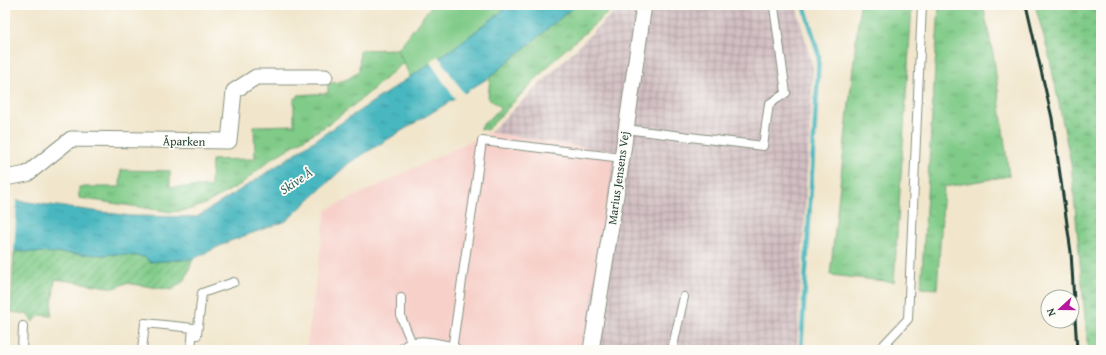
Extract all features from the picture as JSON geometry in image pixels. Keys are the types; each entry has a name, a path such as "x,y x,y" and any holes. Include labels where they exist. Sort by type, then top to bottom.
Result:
{"street":[{"name":"Marius Jensens Vej","path":"591,350 622,158 644,5"},
{"name":"Åparken","path":"5,178 27,174 72,139 229,142 234,91 256,77 326,77"},
{"path":"409,348 419,344 453,350"}],"lane":[{"path":"879,350 908,319 922,5"},
{"path":"625,129 763,146 769,104 786,93 775,6"},
{"path":"453,350 482,141 622,158"},
{"path":"196,350 202,292 234,282"},
{"path":"672,350 684,297"},
{"path":"401,298 401,317 409,348"},
{"path":"142,350 145,322 193,328 191,350"},
{"path":"22,350 23,326"}],"shaded area":[{"path":"621,5 796,5 813,68 797,350 584,350 615,152 490,132"},
{"path":"490,132 616,152 584,350 306,350 326,210"}],"green space":[{"path":"432,5 510,5 455,47 410,77 398,49"},
{"path":"576,5 617,5 559,55 487,130 479,128 501,108 488,98 490,77"},
{"path":"860,5 912,5 894,282 830,275"},
{"path":"939,5 983,5 994,59 1009,176 944,187 937,289 921,288"},
{"path":"1035,5 1101,5 1101,350 1088,350 1071,163 1049,55"},
{"path":"398,49 404,62 364,97 329,124 271,159 241,184 203,205 187,210 171,212 79,198 79,187 120,187 121,170 170,171 170,187 211,187 212,160 255,159 254,126 294,125 294,98 298,98 298,95 328,93 328,84 345,80 352,76 359,70 360,50"},
{"path":"14,251 105,255 116,254 145,257 149,262 193,259 185,280 172,290 126,283 115,288 55,279 51,316 40,315 33,322 27,314 11,312"}],"water":[{"name":"Skive Å","path":"510,5 576,5 490,77 349,163 286,221 230,241 193,259 149,262 145,257 116,254 105,255 5,251 5,199 131,216 197,217 254,181 455,47"}],"pier":[{"path":"438,56 465,95 456,100 430,62"},
{"path":"5,197 17,199 14,253 5,253"}],"waterway":[{"path":"801,350 819,56 804,5"}],"railway":[{"path":"1026,5 1052,118 1071,252 1077,350"}]}
